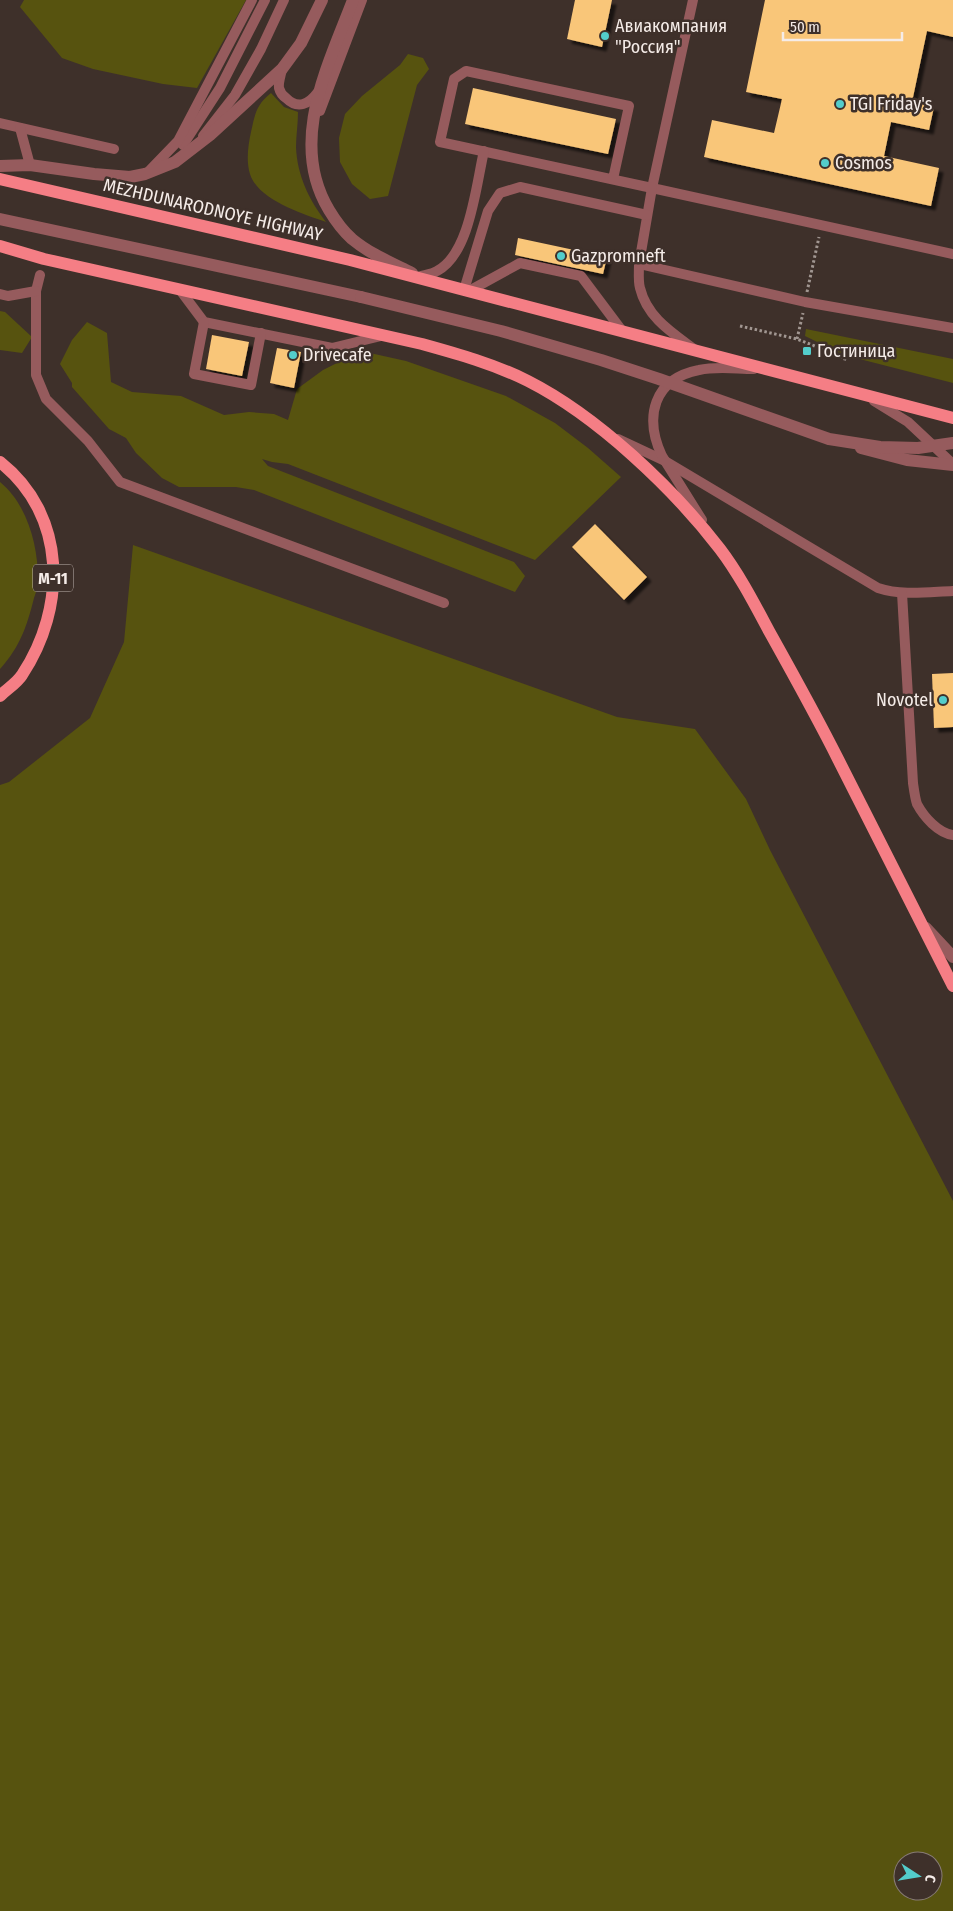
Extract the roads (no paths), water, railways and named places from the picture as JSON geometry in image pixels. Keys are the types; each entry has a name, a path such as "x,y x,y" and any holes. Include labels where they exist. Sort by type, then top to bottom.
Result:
{"main road":[{"name":"MEZHDUNARODNOYE HIGHWAY","path":"0,179 418,277 953,418"},
{"path":"0,246 44,259 383,335 449,352 497,367 554,396 605,434 652,474 693,517 720,550 745,588 810,704 953,986"},
{"name":"М-11","path":"0,462 27,489 44,517 54,558 51,605 41,641 21,677 0,696"}],"street":[{"path":"0,166 30,164 94,174 130,176 145,174 175,162 193,149 282,69 301,43 322,0"},
{"path":"353,0 318,92 311,143 312,163 316,182 324,202 336,221 352,239 375,255 418,277"},
{"path":"0,219 361,297 501,331 660,379 829,439 884,455 929,463 952,463"},
{"path":"829,439 880,447 918,448 953,443"},
{"path":"921,922 953,957"}],"lane":[{"path":"145,174 178,141 252,0"},
{"path":"159,169 182,146 220,88 265,0"},
{"path":"193,149 235,95 261,48 284,0"},
{"path":"311,143 329,86 362,0"},
{"path":"693,0 652,188 639,264 640,288 648,307 660,324 695,349"},
{"path":"282,69 279,88 283,95 294,105 303,105 312,101 318,92"},
{"path":"613,179 629,106 466,71 454,79 440,142 953,254"},
{"path":"0,123 114,149"},
{"path":"20,128 30,164"},
{"path":"418,277 437,272 460,248 468,224 484,151"},
{"path":"467,290 488,211 500,193 520,187 647,215"},
{"path":"467,290 520,263 581,276 623,332"},
{"path":"639,264 805,302 953,328"},
{"path":"40,275 36,291 36,375 46,398 88,441 120,482 444,603"},
{"path":"180,290 204,322 332,348 383,335"},
{"path":"0,294 8,296 36,291"},
{"path":"204,322 194,374 251,385 261,333"},
{"path":"720,550 665,461 654,438 652,417 660,393 670,383 683,375 700,370 718,368 770,370"},
{"path":"863,395 908,422 952,463"},
{"path":"605,434 665,461 878,588 902,593 953,591"},
{"path":"902,593 913,784 917,802 928,820 945,834 953,835"}],"place":[{"name":"Авиакомпания \"Россия\"","path":"605,36"},
{"name":"TGI Friday's","path":"840,104"},
{"name":"Cosmos","path":"825,163"},
{"name":"Gazpromneft","path":"561,256"},
{"name":"Гостиница","path":"807,351"},
{"name":"Drivecafe","path":"293,355"},
{"name":"Novotel","path":"943,700"}]}
